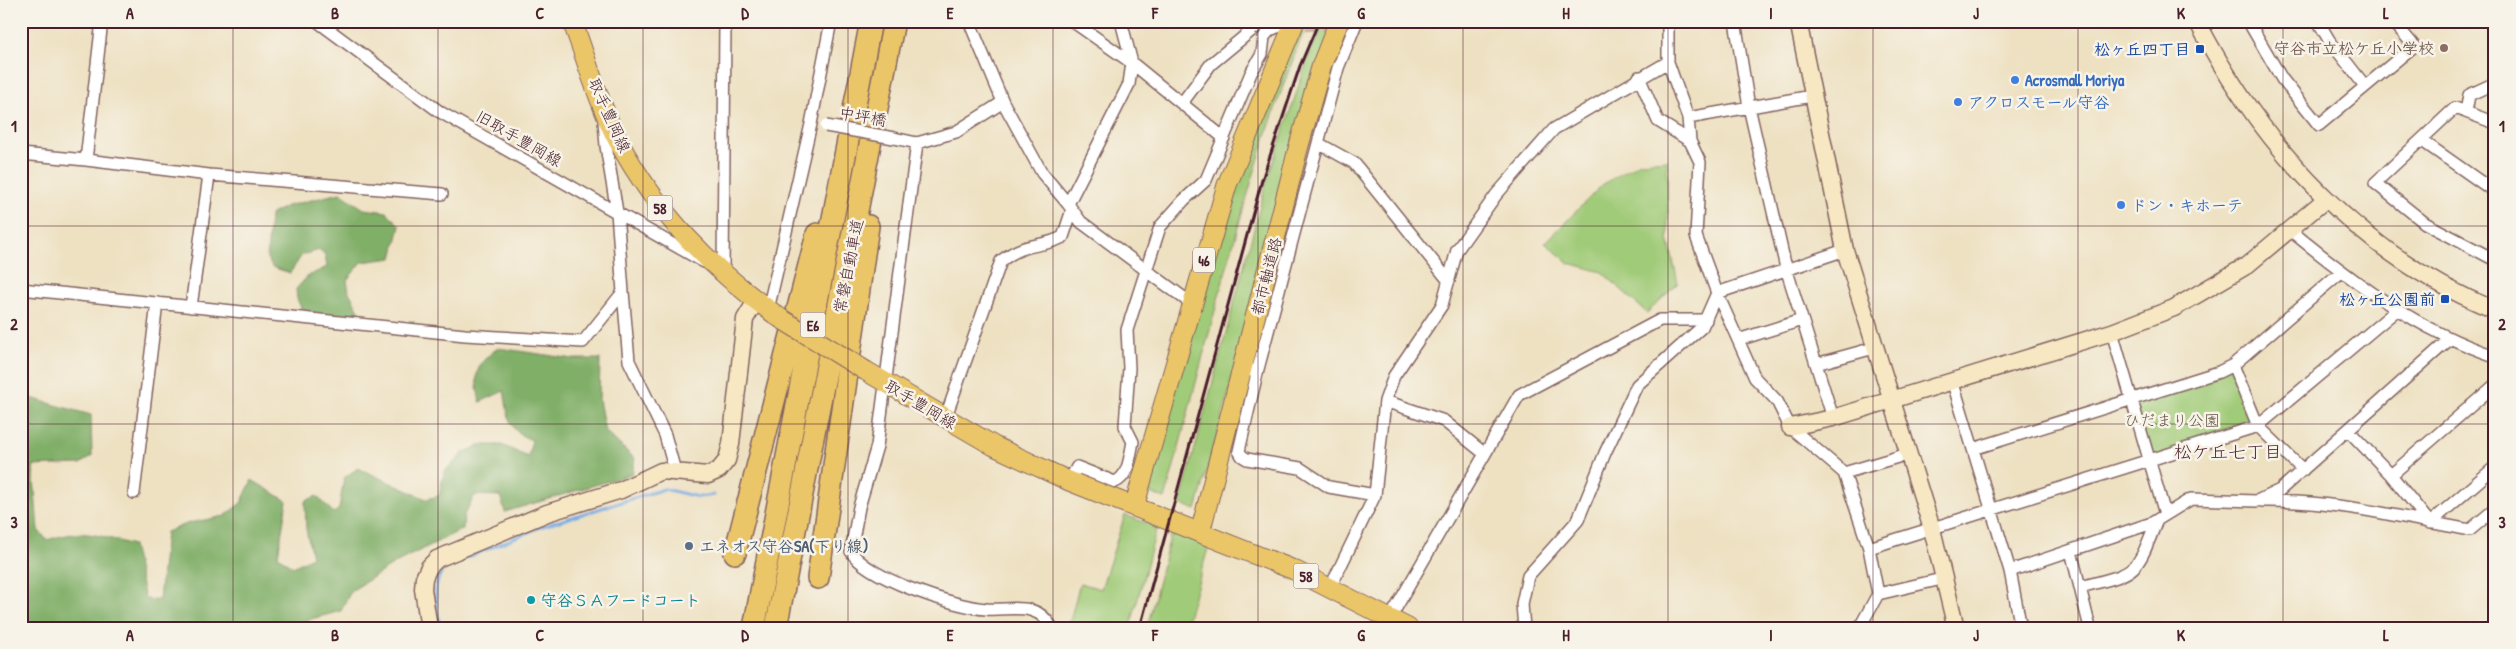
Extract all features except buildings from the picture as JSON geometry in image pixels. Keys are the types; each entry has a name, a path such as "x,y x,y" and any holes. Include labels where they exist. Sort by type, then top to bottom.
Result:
{"highway":[{"path":"735,553 871,21"},
{"name":"常磐自動車道","path":"754,628 871,21"},
{"name":"常磐自動車道","path":"776,628 882,91 894,21"},
{"path":"818,578 867,236 882,91"}],"main road":[{"name":"取手豊岡線","path":"572,21 617,138 660,209 692,246 719,271 767,309 945,419 994,446 1069,481 1252,552 1330,588 1389,620 1408,628"},
{"name":"都市軸道路","path":"1200,533 1250,369 1309,108 1322,64 1354,22"},
{"name":"46","path":"1134,507 1227,185 1287,24"}],"street":[{"path":"86,160 102,21"},
{"name":"旧取手豊岡線","path":"317,21 440,112 719,271"},
{"path":"719,271 725,21"},
{"path":"429,628 423,588 424,578 429,567 437,559 547,513 608,495 661,471 708,475 719,470 727,460 732,444 745,318 767,309 770,301 811,124 831,21"},
{"path":"969,21 1003,102 1042,172 1081,222 1192,304"},
{"path":"1072,21 1132,63 1224,138"},
{"path":"945,419 1001,261 1014,251 1027,246 1055,241 1063,237 1070,207 1129,84 1132,63 1121,21"},
{"path":"1182,103 1211,64 1263,21"},
{"path":"1668,21 1668,62 1688,118 1690,141 1700,162 1696,236 1717,293 1755,378 1777,401 1790,427 1844,473 1869,548 1878,594 1861,625 1863,628"},
{"path":"1735,21 1749,107 1786,268 1832,418"},
{"path":"1798,21 1845,250 1890,400 1932,529 1946,578 1956,628"},
{"path":"2197,21 2214,54 2261,126 2304,177 2349,220 2412,267 2449,289 2495,310"},
{"path":"2248,21 2282,78 2319,125 2414,46 2393,21"},
{"path":"2318,21 2328,40 2365,86"},
{"path":"1354,22 1338,68 1318,143 1250,369 1240,450 1242,456 1247,459 1300,468 1329,487 1375,495"},
{"path":"1069,481 1077,467 1115,482 1120,480 1125,473 1133,442 1125,426 1129,368 1127,330 1160,227 1184,200 1206,180 1251,73 1262,54 1264,38 1270,30 1287,24"},
{"path":"1330,588 1375,495 1385,401 1394,376 1442,305 1457,250 1496,195 1554,128 1639,77 1668,62"},
{"path":"1639,77 1658,121 1690,141"},
{"path":"2466,112 2469,95 2495,83"},
{"path":"1688,118 1812,96"},
{"path":"1003,102 956,132 918,143 884,382 877,446 851,542 851,551 862,565 894,583 987,610 1010,607 1038,612 1052,628"},
{"path":"2495,123 2455,108 2375,183 2425,223 2495,260"},
{"path":"606,113 604,125 617,212 629,361 665,435 675,471"},
{"name":"中坪橋","path":"811,124 918,143"},
{"path":"2421,140 2495,192"},
{"path":"1318,143 1354,163 1449,281"},
{"path":"21,154 209,175 442,194"},
{"path":"191,306 209,175"},
{"path":"1790,427 1832,418 2112,332 2174,308 2246,266 2326,198"},
{"path":"2290,230 2341,272 2398,310 2450,339 2495,356"},
{"path":"1524,628 1522,604 1528,576 1578,520 1605,453 1637,385 1702,327 1717,293 1786,268 1845,250"},
{"path":"1973,449 2219,372 2232,365 2341,272"},
{"path":"21,289 466,335 583,342 623,292"},
{"path":"134,493 157,303"},
{"path":"1869,548 2150,462 2258,426 2398,310"},
{"path":"1389,620 1519,395 1660,320 1706,320"},
{"path":"1738,340 1802,320"},
{"path":"2080,588 2131,572 2140,562 2161,517 2150,462 2112,332"},
{"path":"2258,501 2280,490 2450,339"},
{"path":"1816,364 1874,348"},
{"path":"2232,365 2258,426 2303,470"},
{"path":"1952,380 2010,572 2021,628"},
{"path":"2391,475 2495,384"},
{"path":"1385,401 1444,421 1485,454"},
{"path":"2348,430 2391,475 2430,523"},
{"path":"1844,473 1908,454"},
{"path":"2430,523 2495,467"},
{"path":"2010,572 2161,517 2191,499 2303,500 2340,505 2470,530 2495,508"},
{"path":"2071,551 2090,628"},
{"path":"1878,594 1946,578"}],"green space":[{"path":"1299,21 1308,21 1265,138 1229,258 1165,499 1144,490 1218,219"},
{"path":"1325,21 1334,21 1196,510 1180,504 1267,180 1308,58"},
{"path":"1667,160 1668,238 1678,283 1647,313 1602,272 1569,263 1545,243 1602,185 1640,162"},
{"path":"340,193 364,209 387,212 400,226 392,258 362,262 347,280 349,292 360,312 351,317 304,314 297,299 296,289 308,276 327,267 325,255 320,250 302,255 290,273 272,267 267,258 270,215 287,206"},
{"path":"498,348 574,359 600,359 599,400 605,431 635,459 632,474 505,512 500,496 475,495 464,515 463,529 399,561 351,591 341,611 278,628 21,628 21,553 25,551 23,537 21,536 21,375 27,376 31,398 91,415 92,456 80,464 33,466 38,530 47,540 71,534 90,534 133,545 145,599 159,600 166,532 189,523 225,516 241,503 252,480 287,501 278,556 293,567 312,557 306,529 305,501 317,496 334,513 339,509 344,478 358,468 426,499 439,496 444,472 463,453 480,445 502,445 528,457 532,440 517,432 513,427 508,415 504,391 480,402 477,378 480,365"},
{"name":"ひだまり公園","path":"2233,365 2258,426 2150,462 2131,399"},
{"path":"1125,515 1157,527 1130,628 1068,628 1080,583 1101,589"},
{"path":"1171,533 1209,545 1185,628 1147,628"}],"waterway":[{"path":"440,628 436,588 437,581 445,567 540,527 664,489 698,497 714,495"}],"tunnel":[{"path":"1289,26 1341,25"}],"railway":[{"path":"1140,628 1262,180 1300,66 1319,21"}],"place":[{"name":"守谷市立松ケ丘小学校","path":"2444,48"},
{"name":"松ヶ丘四丁目","path":"2200,49"},
{"name":"Acrosmall Moriya","path":"2015,80"},
{"name":"アクロスモール守谷","path":"1958,102"},
{"name":"ドン・キホーテ","path":"2121,205"},
{"name":"松ヶ丘公園前","path":"2445,299"},
{"name":"エネオス守谷SA(下り線)","path":"689,546"},
{"name":"守谷ＳＡフードコート","path":"531,600"}],"district":[{"name":"松ケ丘七丁目","path":"2228,451"}]}
